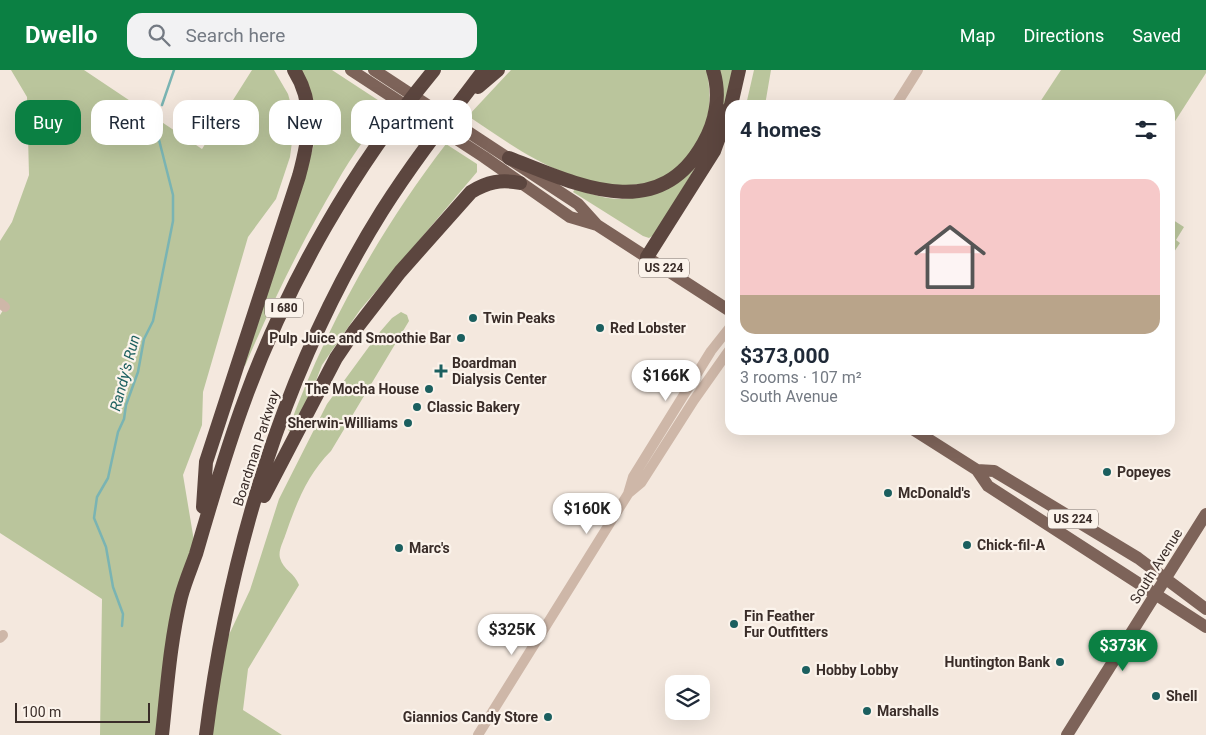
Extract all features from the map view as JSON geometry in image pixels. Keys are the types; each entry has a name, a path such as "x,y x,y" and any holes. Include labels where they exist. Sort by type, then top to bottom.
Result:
{"highway":[{"path":"200,535 206,462 299,176 310,136 308,102 294,70"},
{"path":"409,100 427,70"},
{"name":"Boardman Parkway","path":"410,100 434,70"},
{"name":"Boardman Parkway","path":"462,100 484,70"},
{"path":"464,100 498,70"},
{"path":"509,158 601,191 619,193 654,187 685,168 695,158 707,138 717,106 713,70"},
{"path":"732,100 739,70"},
{"path":"647,257 707,163 725,121"},
{"name":"Boardman Parkway","path":"162,735 172,652 182,596 236,424 274,329 331,219 377,145"},
{"name":"Boardman Parkway","path":"206,735 227,609 278,424 326,313 386,205 429,145"},
{"path":"249,525 336,358 378,298 471,192 499,181 520,183"}],"main road":[{"name":"US 224","path":"351,70 488,152 509,158 578,204 597,225 725,308"},
{"name":"US 224","path":"374,70 488,152 520,183 570,217 597,225"},
{"name":"US 224","path":"922,435 977,470 988,486 1206,627"},
{"name":"US 224","path":"977,470 994,471 1138,558 1206,609"},
{"name":"South Avenue","path":"1067,735 1206,514"}],"street":[{"path":"899,100 918,70"},
{"path":"478,735 628,494 633,477 710,351 725,334"},
{"path":"628,494 641,483 694,400 725,356"}],"green space":[{"path":"11,70 84,70 129,100 91,100 91,145 163,145 163,123 173,130 173,145 196,145 202,149 205,145 259,145 259,100 233,100 252,70 274,70 290,100 269,100 269,145 292,145 290,157 276,199 248,237 203,392 202,425 183,475 196,553 181,597 162,735 100,735 102,599 0,533 0,315 5,307 0,303 0,241 12,222 29,175 28,145 81,145 81,100 27,100"},
{"path":"300,70 332,70 378,100 351,100 351,145 360,145 312,227 277,296 245,366 242,364 313,145 341,145 341,100 311,100"},
{"path":"511,70 707,70 708,113 706,123 697,142 684,161 670,173 654,181 636,185 604,183 582,179 562,172 523,152 472,119 472,112"},
{"path":"718,70 735,70 729,96 725,100 721,111"},
{"path":"754,70 771,70 766,100 747,100"},
{"path":"1061,70 1206,70 1206,73 1175,121 1175,100 1041,100"},
{"path":"445,145 477,164 477,172 360,310 322,365 312,391 291,432 288,430 303,392 337,317 398,211"},
{"path":"700,160 654,235 649,238 573,192 575,189 601,197 631,198 675,179"},
{"path":"1175,221 1184,227 1176,240 1180,243 1175,250"},
{"path":"401,312 407,315 409,321 331,451 309,480 298,501 280,550 282,562 286,569 295,577 299,585 248,669 243,710 282,735 206,735 219,656 250,590 279,499 327,404 379,333 392,318"}],"waterway":[{"name":"Randy's Run","path":"163,102 174,70"},
{"name":"Randy's Run","path":"122,626 123,614 113,587 106,547 94,518 97,497 108,478 118,432 124,419 126,405 138,372 144,339 153,321 173,221 173,195 160,145"}],"place":[{"name":"Twin Peaks","path":"473,318"},
{"name":"Red Lobster","path":"600,328"},
{"name":"Pulp Juice and Smoothie Bar","path":"461,338"},
{"name":"Boardman Dialysis Center","path":"441,371"},
{"name":"The Mocha House","path":"429,389"},
{"name":"Classic Bakery","path":"417,407"},
{"name":"Sherwin-Williams","path":"408,423"},
{"name":"Popeyes","path":"1107,472"},
{"name":"McDonald's","path":"888,493"},
{"name":"Chick-fil-A","path":"967,545"},
{"name":"Marc's","path":"399,548"},
{"name":"Fin Feather Fur Outfitters","path":"734,624"},
{"name":"Huntington Bank","path":"1060,662"},
{"name":"Hobby Lobby","path":"806,670"},
{"name":"Shell","path":"1156,696"},
{"name":"Marshalls","path":"867,711"},
{"name":"Giannios Candy Store","path":"548,717"}]}
